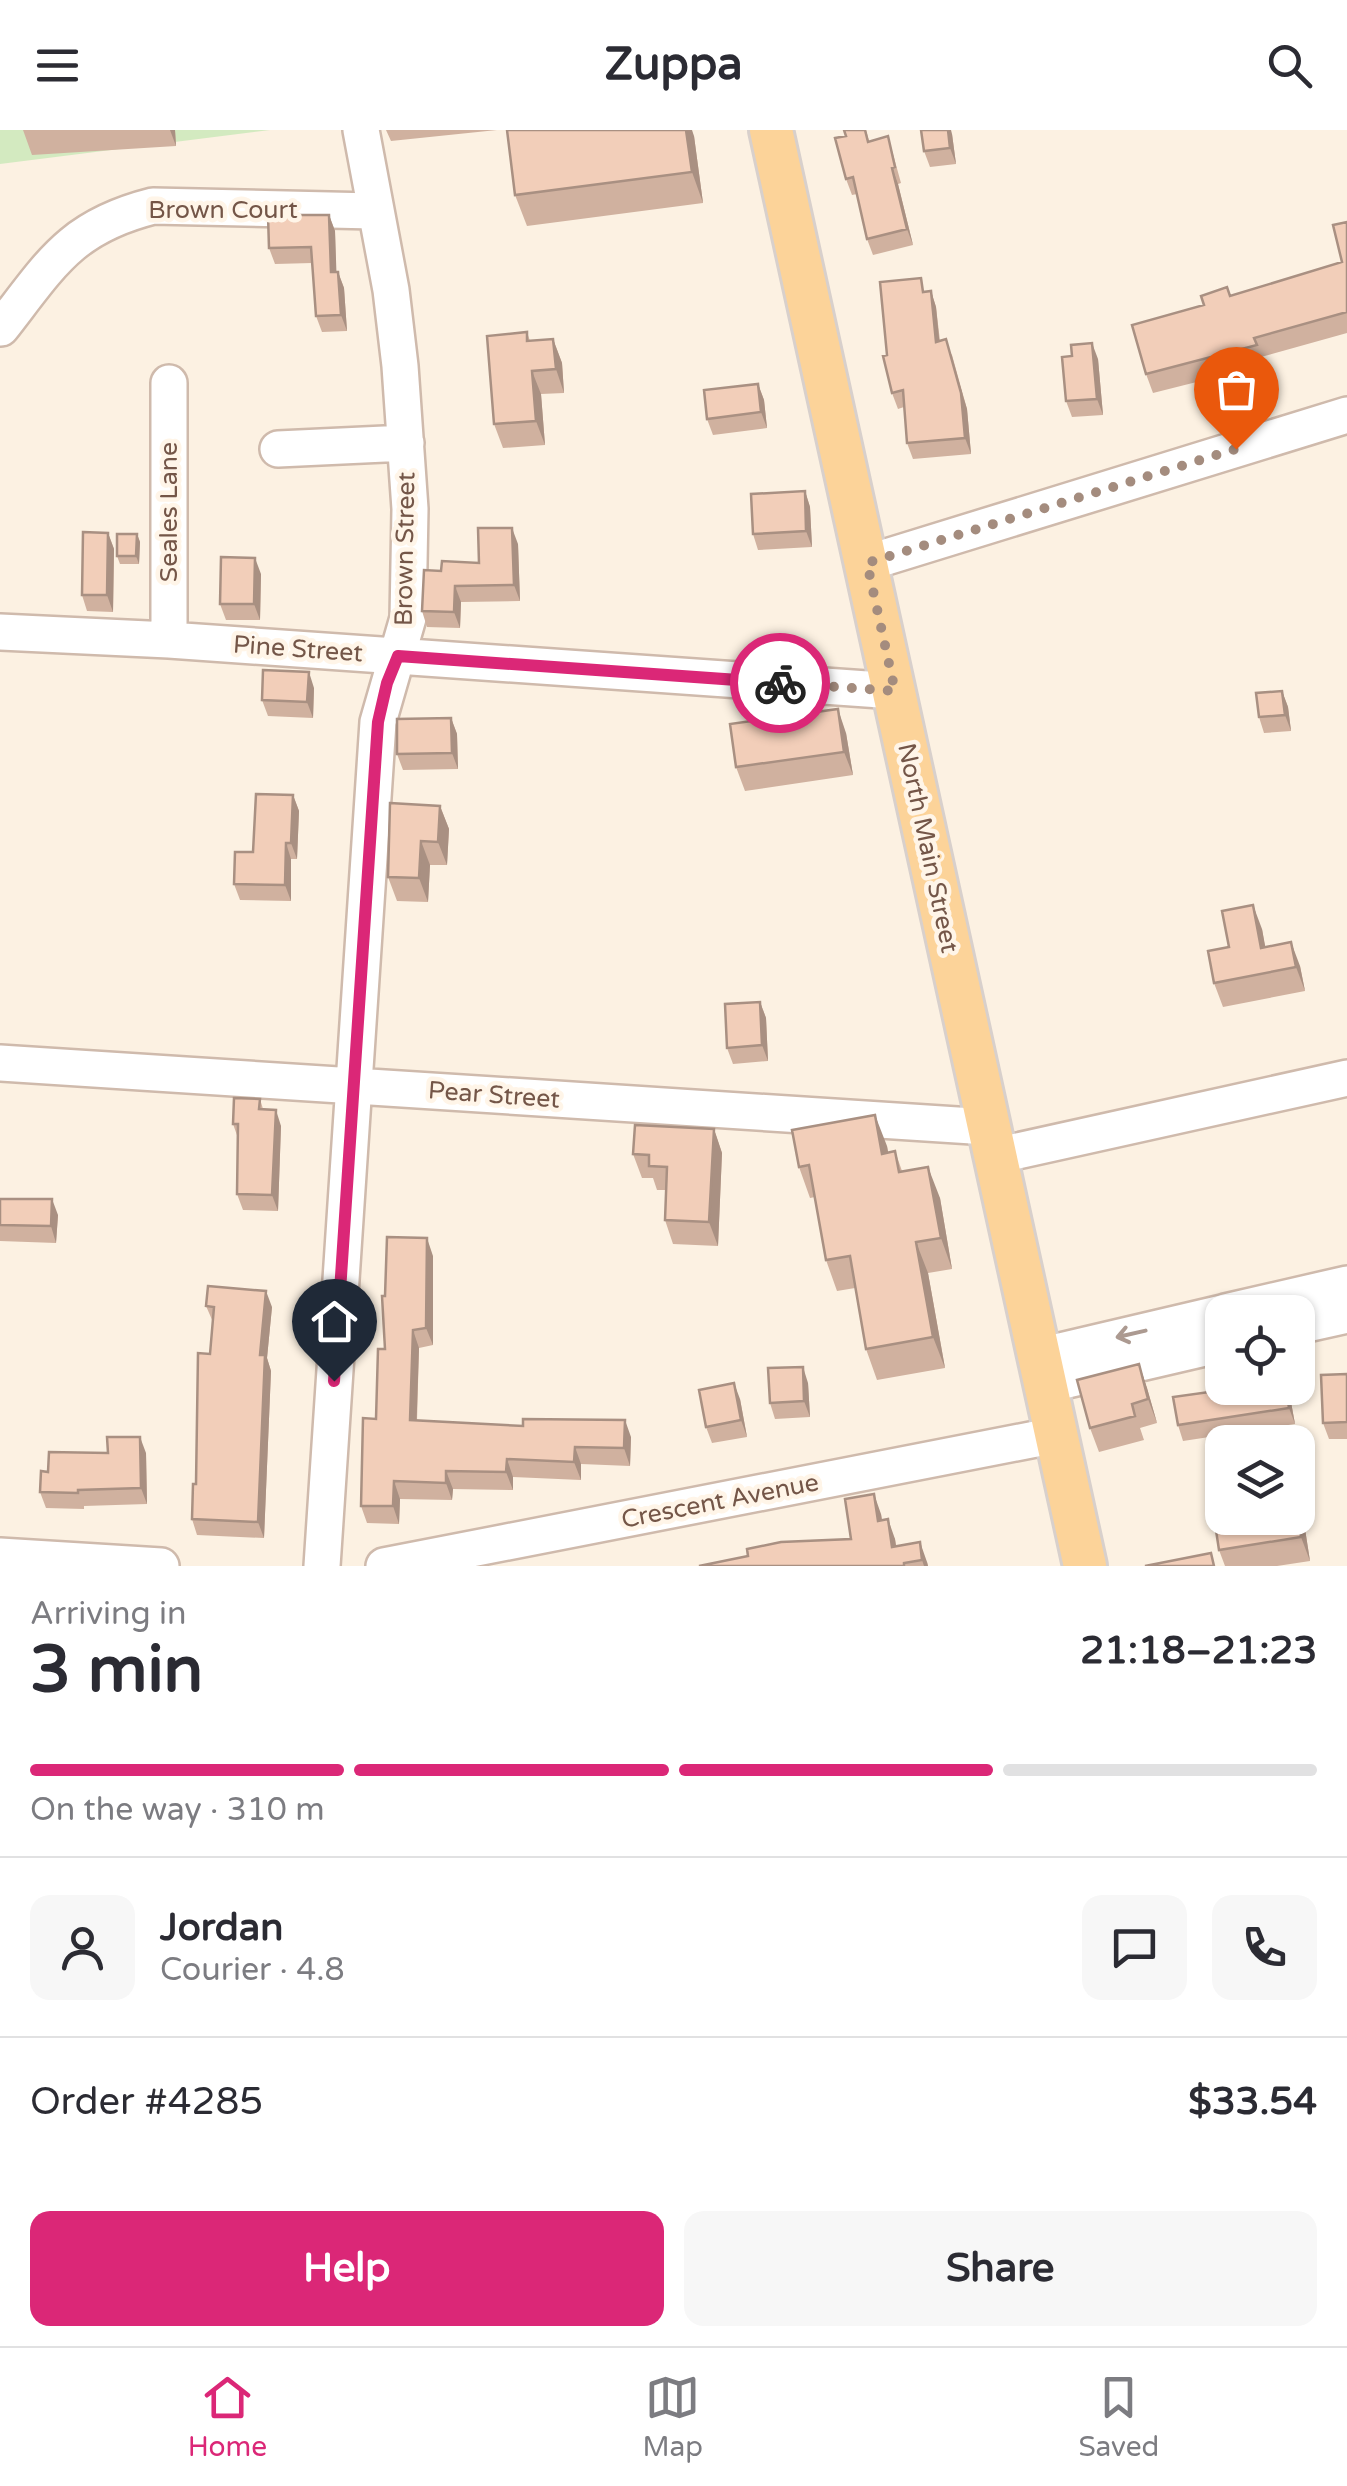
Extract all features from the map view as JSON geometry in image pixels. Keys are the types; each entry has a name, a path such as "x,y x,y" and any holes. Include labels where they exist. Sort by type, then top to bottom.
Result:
{"main road":[{"name":"North Main Street","path":"770,130 1085,1566"}],"street":[{"name":"Brown Street","path":"322,1566 378,722 408,618 410,509 406,442 390,290 361,130"},
{"name":"Brown Court","path":"1,328 52,262 78,236 128,212 153,206 374,211"},
{"name":"Seales Lane","path":"169,383 169,640"},
{"path":"867,563 1347,415"},
{"path":"278,449 406,442"},
{"name":"Pine Street","path":"0,632 169,640 895,691"},
{"name":"Pear Street","path":"0,1063 353,1086 991,1141 1347,1078"},
{"path":"1300,1295 1347,1284"},
{"path":"1315,1322 1347,1314"},
{"path":"1042,1370 1205,1319"},
{"path":"1042,1370 1205,1346"},
{"name":"Crescent Avenue","path":"384,1566 1056,1435"},
{"path":"0,1556 160,1566"}],"green space":[{"path":"0,130 270,130 0,164"}],"building":[{"path":"507,130 686,130 692,172 515,195"},
{"path":"844,130 865,130 868,142 888,136 907,229 867,239 853,177 846,179 835,138 846,136"},
{"path":"921,130 948,130 950,148 924,151"},
{"path":"268,215 329,215 331,272 338,272 341,315 316,316 311,247 269,248"},
{"path":"1347,222 1347,312 1254,338 1257,345 1146,374 1132,325 1204,305 1201,296 1227,287 1230,296 1342,262 1333,225"},
{"path":"921,278 923,292 931,291 936,342 946,339 961,393 965,438 907,443 903,390 892,393 883,356 887,355 880,282"},
{"path":"527,332 527,341 553,339 556,369 532,371 536,421 494,424 487,336"},
{"path":"1092,343 1097,399 1066,401 1062,357 1072,356 1071,345"},
{"path":"758,384 761,412 707,419 704,390"},
{"path":"805,491 806,531 753,534 751,494"},
{"path":"478,528 512,528 514,585 455,586 454,612 422,611 424,570 441,571 442,561 479,563"},
{"path":"83,532 108,533 107,595 82,595"},
{"path":"117,534 137,534 136,556 117,556"},
{"path":"221,557 255,558 254,604 220,604"},
{"path":"263,670 309,672 307,702 262,700"},
{"path":"1282,691 1285,715 1259,717 1256,693"},
{"path":"838,709 844,752 736,767 730,724"},
{"path":"451,718 452,753 397,754 397,719"},
{"path":"256,794 293,795 285,885 234,884 235,852 253,852"},
{"path":"390,803 440,806 438,842 421,841 419,878 388,877"},
{"path":"1253,905 1261,948 1291,942 1296,967 1214,983 1208,951 1229,947 1222,911"},
{"path":"760,1002 762,1045 727,1048 725,1004"},
{"path":"234,1098 260,1099 259,1109 276,1110 272,1195 237,1194 238,1124 233,1124"},
{"path":"875,1115 882,1154 895,1151 899,1172 928,1167 941,1238 916,1242 933,1337 866,1349 850,1256 826,1260 809,1165 799,1167 792,1130"},
{"path":"635,1125 714,1129 709,1222 665,1220 667,1167 649,1166 649,1155 633,1154"},
{"path":"0,1199 52,1199 51,1226 0,1225"},
{"path":"387,1237 427,1238 426,1328 413,1330 410,1420 523,1426 523,1419 625,1420 624,1448 575,1447 574,1462 507,1459 506,1472 446,1471 446,1483 394,1481 393,1506 361,1506 363,1418 376,1419 378,1349 385,1349 382,1296"},
{"path":"208,1286 266,1291 260,1355 265,1355 258,1522 192,1519 198,1353 210,1354 214,1307 206,1306"},
{"path":"1139,1364 1148,1399 1132,1404 1135,1416 1090,1428 1077,1380"},
{"path":"803,1367 804,1401 770,1403 768,1368"},
{"path":"1347,1374 1347,1422 1323,1423 1321,1375"},
{"path":"734,1383 741,1420 706,1427 699,1390"},
{"path":"1205,1393 1205,1405 1289,1408 1178,1425 1173,1397"},
{"path":"107,1437 140,1437 141,1488 40,1492 41,1471 48,1472 49,1452 108,1453"},
{"path":"874,1494 878,1521 888,1519 892,1547 920,1542 922,1560 904,1566 699,1566 748,1556 747,1549 781,1542 851,1539 845,1499"},
{"path":"1217,1535 1301,1535 1301,1537 1219,1550"},
{"path":"1211,1553 1214,1566 1145,1566"}],"way so far":[{"path":"780,683 895,691 867,563 1236,449"}],"route":[{"path":"334,1381 378,722 398,656 780,683"}]}
